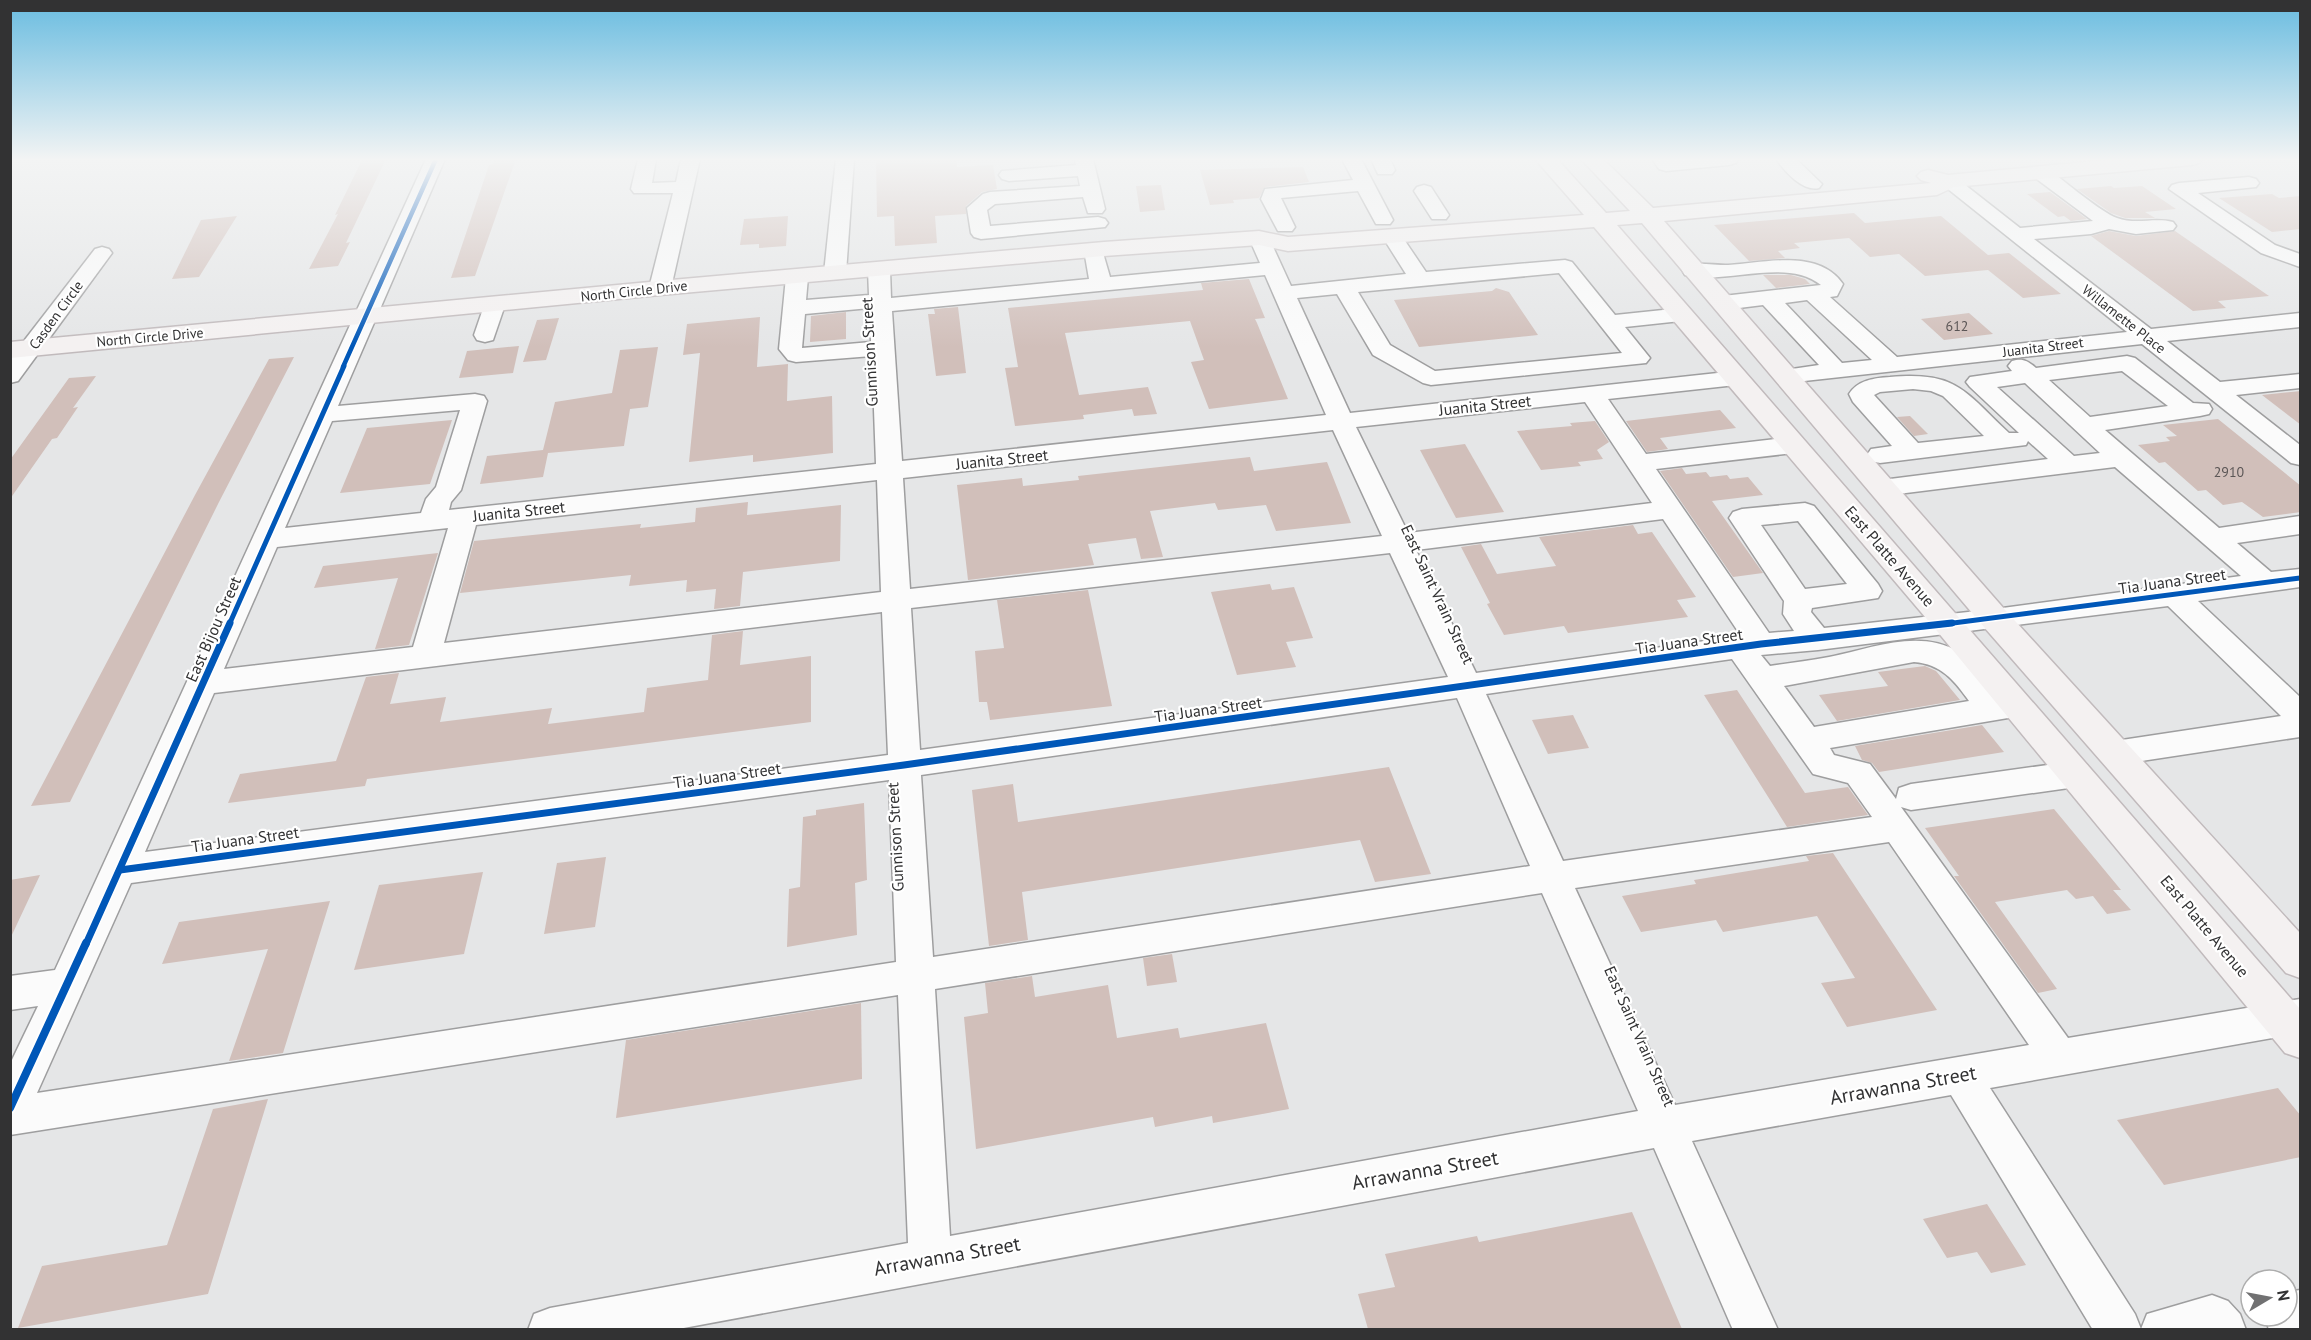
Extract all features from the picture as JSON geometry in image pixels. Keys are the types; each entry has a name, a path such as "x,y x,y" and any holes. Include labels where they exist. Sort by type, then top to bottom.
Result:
{"main road":[{"name":"North Circle Drive","path":"1388,228 1413,222"},
{"name":"North Circle Drive","path":"21,349 835,273 880,292 986,260 1272,232 1288,244 1388,228 1470,222"},
{"name":"East Platte Avenue","path":"1600,222 1948,623 2005,707 2076,774 2295,1025"},
{"path":"1651,222 1995,619 2301,960"}],"street":[{"name":"East Bijou Street","path":"10,1108 120,870 408,222"},
{"path":"660,288 676,222"},
{"path":"835,273 840,222"},
{"path":"979,222 986,260"},
{"name":"East Saint Vrain Street","path":"1272,222 1278,281 1341,421 1467,686 1756,1329"},
{"path":"1385,222 1420,279"},
{"name":"Willamette Place","path":"2002,222 2224,397 2290,439 2301,457"},
{"path":"2106,222 2109,224"},
{"path":"2227,222 2268,249 2301,261"},
{"path":"981,233 1098,223 1101,284"},
{"path":"2016,234 2091,228 2109,224 2136,228 2166,226"},
{"name":"Casden Circle","path":"10,376 21,349 102,253"},
{"path":"794,308 880,292 1101,284 1278,281 1344,287 1565,266 1638,358 1431,378 1381,350 1344,287"},
{"path":"1694,270 1807,268 1822,274 1832,284 1829,291 1723,303"},
{"path":"796,277 790,349 796,355 816,356 883,348"},
{"name":"Gunnison Street","path":"880,292 930,1259"},
{"path":"1812,293 1891,364"},
{"path":"1768,298 1836,370"},
{"path":"485,335 494,305"},
{"path":"1610,322 1682,315"},
{"name":"Juanita Street","path":"1786,376 2144,335 2300,320"},
{"path":"2004,351 2121,458 2265,582"},
{"path":"1593,363 1603,393 1640,463 1671,509 1751,645 1762,678 1824,765 1859,773 1904,812 2060,1058"},
{"path":"2069,465 1978,382 2127,363 2188,411"},
{"name":"Juanita Street","path":"268,539 1736,378"},
{"path":"2085,426 2188,411 2224,397 2301,381"},
{"path":"1912,452 1865,402 1861,394 1868,388 1880,385 1920,383 1936,391 1996,443"},
{"path":"322,415 475,401 448,490 439,499 432,521"},
{"path":"1880,456 2039,438"},
{"path":"1640,463 1794,446"},
{"path":"1882,488 2121,458"},
{"path":"203,683 896,600 1400,543 1671,509"},
{"path":"425,657 465,517"},
{"path":"2213,538 2301,525"},
{"name":"Tia Juana Street","path":"120,870 904,765 1751,645 1838,647 1948,623 1995,619 2301,578"},
{"path":"2174,595 2301,715"},
{"path":"1798,600 1797,614 1838,647 1939,655 1959,666 2005,707"},
{"path":"1762,678 1840,666 1838,647"},
{"path":"1806,740 2005,707"},
{"path":"2115,753 2301,725"},
{"path":"10,1116 1553,877 1904,812 2076,774"},
{"path":"10,993 67,984"},
{"name":"Arrawanna Street","path":"550,1329 1665,1126 2060,1058 2295,1025"},
{"path":"1960,1075 2119,1329"},
{"path":"2290,1329 2287,1314 2301,1312"},
{"path":"2163,1329 2212,1317 2224,1329"}],"building":[{"path":"200,222 234,222 199,277 172,279"},
{"path":"334,222 356,222 346,243 350,242 338,266 309,269"},
{"path":"470,222 494,222 475,276 451,278"},
{"path":"744,222 788,222 786,246 759,248 759,244 740,245"},
{"path":"894,222 935,222 937,243 895,246"},
{"path":"1754,222 1948,222 1988,255 2009,253 2061,294 2023,298 1988,270 1925,276 1899,254 1870,257 1849,238 1794,243 1800,248 1778,251 1785,258 1749,261 1714,225"},
{"path":"2256,222 2301,222 2301,229 2272,232"},
{"path":"2109,231 2136,236 2175,231 2269,296 2218,301 2226,308 2193,311 2091,236"},
{"path":"1763,275 1791,275 1805,279 1810,284 1776,288"},
{"path":"1249,279 1265,318 1255,319 1288,399 1209,409 1191,362 1204,360 1190,321 1065,333 1079,395 1148,387 1157,414 1134,416 1132,409 1083,415 1084,419 1015,426 1005,368 1018,367 1008,308 1203,290 1201,283"},
{"path":"1496,288 1509,292 1538,335 1419,347 1394,300 1492,291"},
{"path":"958,307 966,373 936,376 928,314 935,314 934,309"},
{"path":"846,312 846,339 810,342 811,316"},
{"path":"1969,313 1993,334 1944,340 1921,319"},
{"path":"760,317 757,367 788,364 787,401 832,396 833,453 753,462 753,455 689,462 700,353 683,355 687,324"},
{"path":"559,318 546,360 523,362 537,320"},
{"path":"519,346 513,373 459,378 467,351"},
{"path":"658,347 648,407 630,409 624,446 548,453 543,477 480,484 487,456 543,450 555,402 612,393 620,350"},
{"path":"294,357 70,802 31,806 269,359"},
{"path":"96,376 73,408 78,407 57,438 52,439 10,499 10,460 69,378"},
{"path":"2301,391 2301,425 2262,395"},
{"path":"1720,410 1736,428 1660,438 1668,449 1647,452 1626,421"},
{"path":"1910,416 1928,434 1914,436 1897,417"},
{"path":"2218,419 2301,486 2301,512 2263,517 2242,502 2223,505 2206,490 2198,491 2165,462 2159,463 2138,445 2170,441 2166,437 2177,436 2163,425"},
{"path":"452,420 430,484 340,493 367,428"},
{"path":"1595,421 1609,442 1597,450 1603,459 1578,462 1581,466 1541,470 1517,431 1572,426 1570,423"},
{"path":"1465,444 1504,512 1456,518 1420,450"},
{"path":"1250,457 1254,471 1327,462 1351,523 1276,531 1266,505 1218,510 1215,503 1150,511 1163,557 1141,559 1136,538 1088,544 1094,565 968,580 957,485 1022,478 1023,486 1079,480 1078,476"},
{"path":"1682,468 1686,474 1706,472 1710,477 1727,475 1730,479 1748,477 1763,495 1712,501 1763,573 1733,577 1660,471"},
{"path":"748,502 747,515 841,505 840,561 743,572 740,606 714,609 716,589 686,592 687,580 629,586 631,575 460,593 474,541 641,524 640,528 695,522 696,508"},
{"path":"1633,525 1638,534 1652,532 1696,597 1677,600 1688,617 1568,633 1564,626 1504,635 1461,547 1481,544 1497,574 1556,566 1539,537"},
{"path":"438,553 409,645 375,649 398,578 314,588 323,566"},
{"path":"1270,584 1272,590 1294,587 1313,638 1286,642 1296,667 1237,675 1211,592"},
{"path":"1088,590 1112,706 990,720 987,702 979,702 975,651 1004,648 997,600"},
{"path":"743,631 740,665 811,656 811,722 367,779 365,786 228,803 240,774 336,761 366,677 399,673 390,704 446,697 440,722 552,708 548,724 644,712 647,688 708,680 712,635"},
{"path":"1925,666 1936,671 1960,700 1837,721 1819,695 1888,686 1878,672"},
{"path":"1737,690 1805,793 1848,787 1868,815 1787,827 1704,695"},
{"path":"1573,715 1589,748 1548,754 1532,720"},
{"path":"1982,725 2004,752 1879,772 1872,763 1862,760 1855,746"},
{"path":"1389,767 1431,874 1375,882 1360,840 1022,892 1028,940 989,946 972,790 1013,784 1018,822"},
{"path":"864,803 867,880 855,883 857,935 787,947 789,889 800,887 803,817 816,815 816,810"},
{"path":"2054,809 2121,890 2113,890 2131,910 2107,914 2093,896 2076,899 2067,890 1995,902 2057,989 2038,993 1954,876 1959,876 1925,828"},
{"path":"1833,853 1937,1010 1847,1027 1821,983 1855,978 1817,916 1723,932 1716,920 1641,932 1622,896 1696,884 1694,880 1809,861 1806,856"},
{"path":"606,857 595,927 544,934 557,863"},
{"path":"483,872 464,954 354,970 379,885"},
{"path":"40,875 10,939 10,880"},
{"path":"330,901 283,1053 229,1061 268,949 162,964 179,922"},
{"path":"1172,954 1177,982 1147,986 1143,958"},
{"path":"1032,976 1035,997 1108,985 1117,1038 1178,1028 1180,1038 1266,1023 1289,1109 1213,1123 1212,1116 1155,1127 1153,1117 976,1149 964,1017 988,1013 985,983"},
{"path":"861,1003 862,1079 616,1118 626,1040"},
{"path":"2278,1088 2301,1116 2301,1157 2164,1185 2117,1120"},
{"path":"268,1099 208,1294 18,1328 42,1266 167,1245 213,1109"},
{"path":"1987,1204 2026,1265 1991,1273 1977,1252 1947,1258 1923,1219"},
{"path":"1632,1212 1682,1329 1368,1329 1358,1294 1395,1287 1385,1254 1477,1236 1479,1242"}],"cycle path":[{"path":"10,1108 120,870 408,222"},
{"path":"120,870 904,765 1761,644 1995,619 2300,578"}]}
